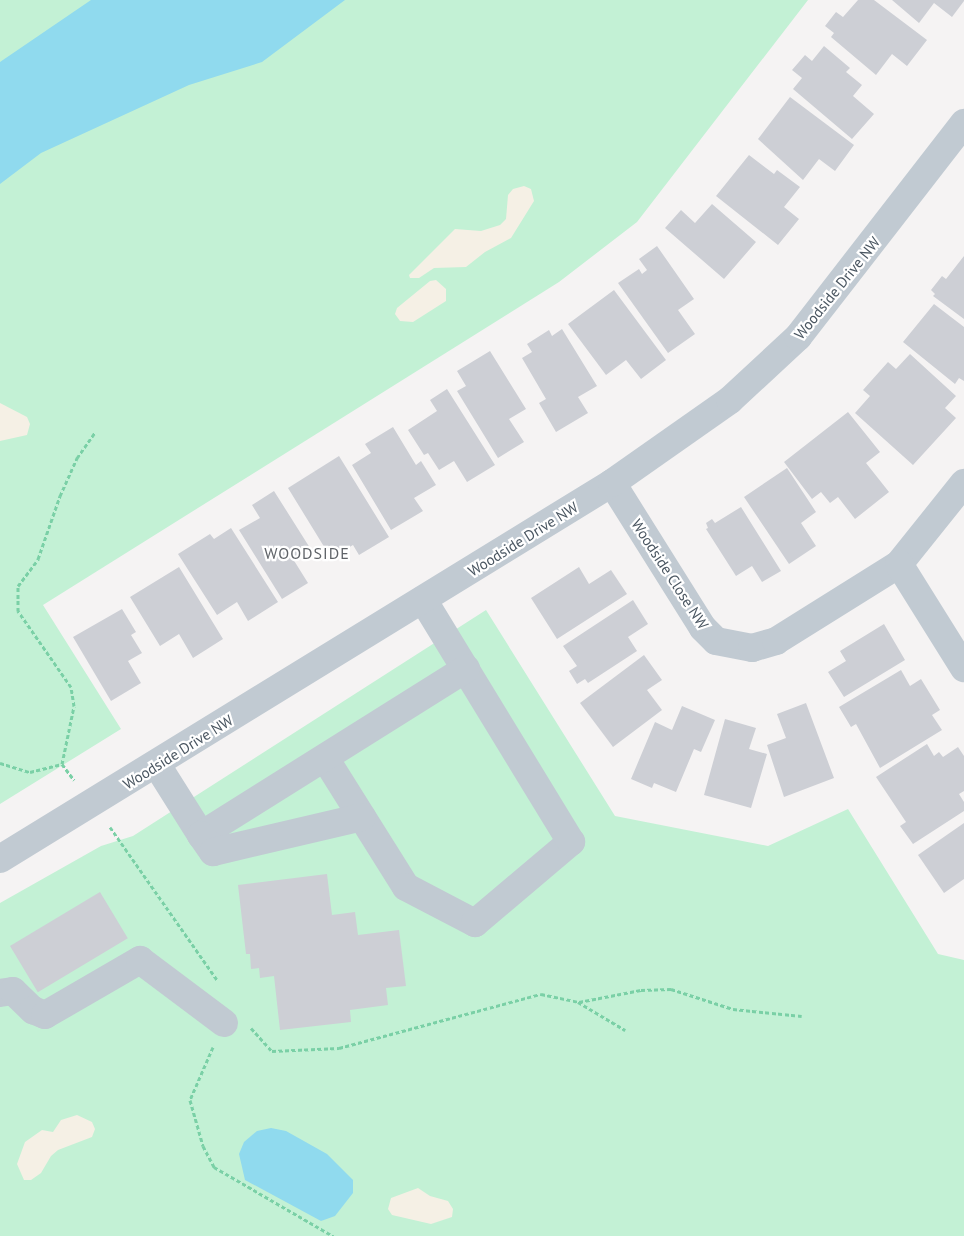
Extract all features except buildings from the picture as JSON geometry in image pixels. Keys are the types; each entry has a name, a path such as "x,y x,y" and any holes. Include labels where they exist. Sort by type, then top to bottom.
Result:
{"street":[{"name":"Woodside Drive NW","path":"0,859 158,765 612,483 730,400 798,337 964,123"},
{"name":"Woodside Close NW","path":"612,483 703,628 716,641 752,648 776,641 898,564 964,483"},
{"path":"898,564 964,668"},
{"path":"325,758 406,887 476,923 571,842 423,600"},
{"path":"201,835 466,669"},
{"path":"158,765 212,852 362,817"},
{"path":"0,993 13,992 33,1010 45,1015 140,960 236,1023"}],"path":[{"path":"74,780 62,764 74,706 71,687 18,611 18,586 38,558 60,496 77,458 95,432"},
{"path":"0,763 30,772 62,764"},
{"path":"110,827 233,1004 236,1023 190,1100 203,1146 214,1167 333,1236"},
{"path":"578,1002 641,990 672,989 733,1009 802,1016"},
{"path":"236,1023 272,1051 339,1048 541,994 578,1002 625,1030"}],"green space":[{"path":"0,0 808,0 637,222 559,282 43,605 121,729 0,804"},
{"path":"486,610 615,816 768,846 848,809 938,954 964,960 964,1236 0,1236 0,903 101,846 133,836"}],"sand":[{"path":"524,186 531,189 534,201 511,238 485,252 466,267 434,268 419,278 410,278 409,275 455,229 481,231 500,225 506,219 508,195 513,189"},
{"path":"436,280 446,289 446,301 413,322 400,321 395,314 397,308 430,281"},
{"path":"0,403 27,417 30,424 27,435 0,441"},
{"path":"77,1115 92,1122 95,1129 92,1137 58,1150 51,1156 41,1173 31,1180 24,1180 17,1164 25,1142 42,1130 53,1132 61,1120"},
{"path":"418,1188 430,1196 448,1201 453,1209 452,1217 431,1224 392,1215 388,1209 391,1198"}],"water":[{"path":"91,0 345,0 262,62 189,85 41,153 0,184 0,62"},
{"path":"271,1128 286,1131 327,1154 353,1180 353,1193 335,1216 321,1221 245,1180 239,1154 244,1142 257,1131"}],"district":[{"name":"WOODSIDE","path":"307,553"}]}
